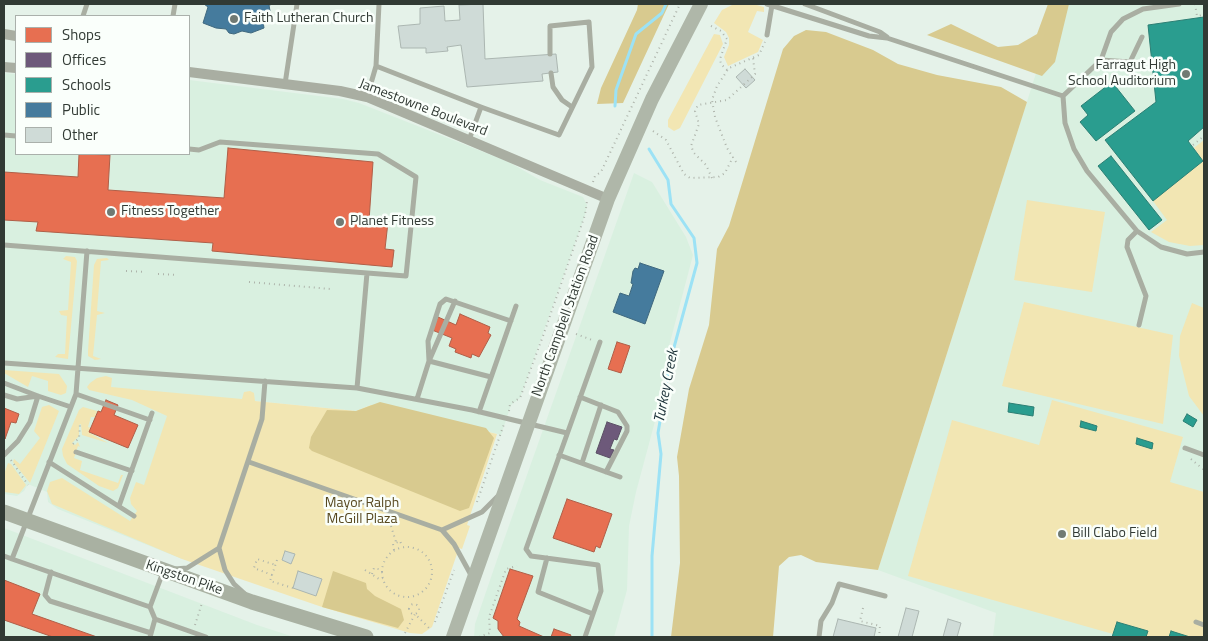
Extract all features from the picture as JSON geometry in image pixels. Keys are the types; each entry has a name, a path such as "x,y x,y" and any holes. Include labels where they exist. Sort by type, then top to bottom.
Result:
{"main road":[{"name":"North Campbell Station Road","path":"453,637 527,422 608,199 652,99 701,4"},
{"name":"Kingston Pike","path":"4,512 252,602 366,637"}],"street":[{"name":"Jamestowne Boulevard","path":"190,72 340,91 367,98 608,199"}],"lane":[{"path":"285,84 297,4"},
{"path":"367,98 376,66 379,4"},
{"path":"805,4 880,32 887,38"},
{"path":"1179,4 1143,9 1123,19 1111,32 1101,60 1064,96 1065,123 1074,150 1087,171 1136,231 1161,246 1187,254 1204,252"},
{"path":"767,35 770,5 869,36 887,38 1064,96"},
{"path":"376,66 559,135 592,67 589,22 550,26 550,54"},
{"path":"1101,60 1130,62 1142,36"},
{"path":"551,73 553,87 562,100 572,108"},
{"path":"469,140 481,107"},
{"path":"4,245 406,276 416,177 378,154 220,142 199,150 190,149"},
{"path":"1136,231 1128,240 1127,247 1146,296 1139,325"},
{"path":"12,559 76,394 87,251"},
{"path":"357,388 367,273"},
{"path":"429,361 428,341 440,304 446,299 511,321"},
{"path":"417,399 429,361 454,301"},
{"path":"479,412 516,306"},
{"path":"585,637 601,591 598,565 531,556 526,549 600,342"},
{"path":"429,361 491,377"},
{"path":"4,363 357,388 506,417 567,433"},
{"path":"252,602 234,584 225,570 219,548 262,419 265,381"},
{"path":"4,383 71,407"},
{"path":"76,394 150,420"},
{"path":"4,395 17,399 38,396"},
{"path":"5,454 30,422 38,396"},
{"path":"580,397 621,414 627,426 627,431 606,472"},
{"path":"582,463 601,405"},
{"path":"119,506 152,413"},
{"path":"1185,448 1204,455"},
{"path":"76,452 132,471"},
{"path":"559,455 620,478"},
{"path":"49,462 134,516"},
{"path":"248,462 442,530 454,544 473,580"},
{"path":"442,530 482,512 505,488"},
{"path":"51,572 45,595 50,601 151,635 155,619 150,607 163,571 186,568 219,548"},
{"path":"4,556 150,607"},
{"path":"547,558 538,592 593,614"},
{"path":"819,637 821,621 832,603 839,584 885,596"},
{"path":"155,619 206,637"},
{"path":"1196,622 1204,625"}],"path":[{"path":"478,502 510,404 520,398 585,215 595,176 600,172 680,4"},
{"path":"1195,4 1197,16 1204,15"},
{"path":"711,26 721,31 727,39 720,58 721,64 727,70"},
{"path":"736,162 727,148 715,117 713,103 716,86 727,70 761,53 767,35"},
{"path":"712,178 706,165 694,154 691,146 698,124 696,107 698,105 727,100 756,74 753,58"},
{"path":"653,131 666,140 684,174 690,178 712,178 725,173 733,158"},
{"path":"1193,145 1204,136"},
{"path":"126,271 146,272"},
{"path":"158,274 178,275"},
{"path":"249,282 331,289"},
{"path":"576,334 591,339"},
{"path":"73,444 79,438 80,424"},
{"path":"5,454 28,485"},
{"path":"391,526 396,542"},
{"path":"396,542 400,541 402,547"},
{"path":"394,550 392,544 396,542"},
{"path":"410,546 425,553 433,567 431,583 426,590 412,597 397,596 386,585 383,578 382,570 386,558 394,550 402,547 410,546"},
{"path":"272,575 254,568 257,558 276,565"},
{"path":"277,560 270,582 293,588"},
{"path":"479,637 490,633 489,617 506,569 516,566"},
{"path":"372,574 374,568 382,570"},
{"path":"366,570 379,579 383,578"},
{"path":"435,622 454,570"},
{"path":"405,633 419,608 413,604 412,597"},
{"path":"192,632 202,603"},
{"path":"413,604 408,609 430,629"},
{"path":"863,608 860,621 880,626 879,637"}],"shaded area":[{"path":"638,4 669,4 623,103 597,104 601,88 637,10"},
{"path":"1048,4 1069,4 1055,62 1042,76 927,35 951,24 998,47 1018,45 1037,34"},
{"path":"1058,4 1204,4 1204,637 993,637 996,613 878,570"},
{"path":"806,30 826,32 873,50 898,64 937,75 1001,87 1027,102 878,570 816,562 801,555 789,557 779,566 773,637 671,637 680,563 677,457 689,389 709,325 717,249 729,226 783,49 794,36"},
{"path":"4,73 15,74 15,155 190,155 190,80 343,99 359,103 509,162 540,180 583,197 587,205 585,215 520,398 511,405 501,435 452,422 371,405 356,411 255,401 182,559 58,509 48,502 47,492 28,484 24,491 17,496 4,494"},
{"path":"634,173 652,182 686,237 693,255 668,350 661,399 636,492 629,526 627,590 614,637 474,637 475,624 500,551"},
{"path":"380,402 486,428 494,438 469,508 460,511 312,451 309,448 311,437 327,410 356,411"},
{"path":"4,528 257,625 294,637 4,637"},
{"path":"333,571 366,583 367,589 375,596 401,609 404,620 398,628 322,607"}],"green space":[{"path":"734,4 753,4 764,7 764,12 757,11 748,32 763,40 758,52 728,66 724,57 729,45 729,38 726,32 714,23 722,10"},
{"path":"714,34 720,35 723,44 680,128 674,131 668,127 668,120"},
{"path":"1204,140 1204,245 1190,246 1169,242 1151,232 1167,220 1153,201 1203,161 1194,148"},
{"path":"1027,200 1105,212 1092,292 1014,280"},
{"path":"66,256 75,257 77,261 68,359 55,357 58,354 65,354 67,316 61,315 59,311 68,310 71,262 63,259"},
{"path":"107,258 109,260 101,261 97,311 105,313 97,315 93,356 101,359 95,360 88,356 94,265 97,259"},
{"path":"1024,302 1173,335 1163,424 1002,386"},
{"path":"1192,303 1204,308 1204,416 1189,396 1179,356 1180,336"},
{"path":"4,370 59,374 67,386 66,393 61,395 48,391 48,381 32,376 28,387 4,373"},
{"name":"Mayor Ralph McGill Plaza","path":"106,376 112,378 111,387 242,399 244,392 250,391 254,393 255,401 356,411 371,405 380,405 497,434 467,525 470,526 462,549 459,548 432,627 422,634 410,633 322,607 182,559 52,504 47,491 50,482 62,478 130,521 137,511 131,504 130,498 136,482 144,485 167,416 132,400 89,390 87,387 90,383 97,378"},
{"name":"Bill Clabo Field","path":"1052,400 1183,437 1170,482 1204,492 1204,637 1112,637 1113,634 908,576 952,420 1039,445"},
{"path":"49,405 59,411 30,483 13,462 14,459 20,464 40,438 34,431 42,407"},
{"path":"83,407 97,411 95,417 91,417 88,427 91,428 90,433 108,443 82,435 81,424 79,425 79,436 72,443 75,445 78,442 80,447 78,446 74,458 82,461 80,470 118,483 121,475 123,475 118,488 113,491 99,486 67,464 63,456 62,449 79,410"},
{"path":"8,463 11,464 26,485 19,494 4,492 4,474"}],"building: Shops":[{"path":"228,148 373,162 369,221 388,222 385,249 394,250 392,267 212,251 213,243 36,231 38,222 4,220 4,172 78,177 79,155 110,155 108,190 224,198"},
{"path":"460,314 490,327 488,333 491,335 479,357 472,354 471,358 455,352 456,349 449,346 452,338 432,330 438,317 456,325"},
{"path":"617,342 630,346 621,373 608,369"},
{"path":"106,400 118,405 114,415 138,425 128,448 89,432 98,411 101,412"},
{"path":"4,408 19,414 16,423 11,422 5,439"},
{"path":"567,499 612,514 600,548 596,546 594,552 553,538"},
{"path":"510,569 533,576 517,619 520,622 519,626 544,637 504,637 498,629 498,621 493,618"},
{"path":"4,580 40,594 32,614 97,637 53,637 4,620"},
{"path":"554,629 571,635 570,637 551,637"}],"building: Offices":[{"path":"607,422 622,427 617,440 614,439 610,449 614,450 610,458 596,453"}],"building: Schools":[{"path":"1204,17 1204,127 1188,141 1203,161 1153,201 1105,140 1156,102 1148,25"},
{"path":"1112,82 1135,111 1096,141 1080,122 1088,115 1081,106"},
{"path":"1111,156 1162,220 1149,230 1098,166"},
{"path":"1009,403 1034,407 1033,416 1008,412"},
{"path":"1187,414 1197,420 1193,427 1183,421"},
{"path":"1081,421 1097,426 1096,431 1080,427"},
{"path":"1137,438 1153,443 1152,449 1136,444"},
{"path":"1117,622 1148,631 1146,637 1112,637"},
{"path":"1171,631 1190,637 1169,637"}],"building: Public":[{"name":"Faith Lutheran Church","path":"204,4 274,4 269,5 270,11 262,15 264,28 251,33 242,31 234,34 229,33 226,29 216,28 203,23 208,7"},
{"path":"640,263 664,271 645,324 613,312 620,293 629,296 633,284 631,283 633,271 635,268 638,269"}],"building: Other":[{"path":"483,4 485,59 556,54 558,72 542,74 543,81 467,87 461,45 447,47 448,51 426,53 426,48 401,48 398,26 420,24 420,8 444,6 445,21 460,20 459,5"},
{"path":"745,69 755,80 746,88 736,77"},
{"path":"285,551 295,554 291,564 282,560"},
{"path":"298,571 322,579 316,596 293,588"},
{"path":"906,608 919,611 912,637 898,637"},
{"path":"838,619 876,628 874,637 833,637"},
{"path":"948,619 961,623 957,637 943,637"}],"waterway":[{"name":"Turkey Creek","path":"615,106 616,90 636,34 662,13 666,4"},
{"name":"Turkey Creek","path":"649,149 668,180 671,204 694,238 697,263 670,362 658,433 661,454 652,556 652,637"}],"place":[{"name":"Faith Lutheran Church","path":"234,19"},
{"name":"Farragut High School Auditorium","path":"1186,74"},
{"name":"Fitness Together","path":"111,212"},
{"name":"Planet Fitness","path":"340,222"},
{"name":"Bill Clabo Field","path":"1062,534"}]}
